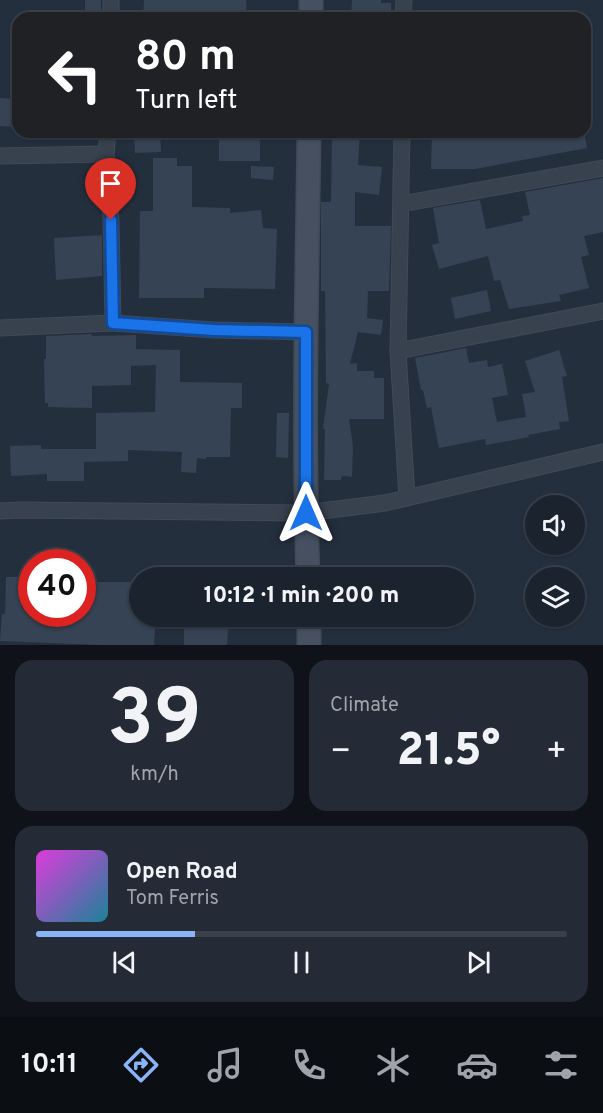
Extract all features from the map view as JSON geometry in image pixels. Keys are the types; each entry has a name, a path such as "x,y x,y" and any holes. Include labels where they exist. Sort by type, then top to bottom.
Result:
{"street":[{"path":"107,138 106,154 111,220 113,323"},
{"path":"308,567 306,332 309,138"},
{"path":"402,138 398,351 407,498"},
{"path":"0,156 106,154"},
{"path":"401,204 603,168"},
{"path":"398,351 603,311"},
{"path":"0,328 113,323 214,330 306,332"},
{"path":"0,511 306,513 385,503 603,452"},
{"path":"309,627 309,645"}],"building":[{"path":"85,0 101,0 101,12 85,12"},
{"path":"144,0 246,0 247,12 143,12"},
{"path":"352,0 381,0 381,3 391,3 391,12 351,12"},
{"path":"0,98 12,99 12,127 0,126"},
{"path":"134,138 160,138 161,152 135,153"},
{"path":"219,138 260,138 260,161 219,161"},
{"path":"332,138 360,138 358,165 382,167 379,195 355,192 355,226 391,226 389,291 368,291 367,318 383,320 381,335 358,332 350,364 357,363 357,371 374,371 374,378 384,378 384,419 349,419 353,446 352,477 342,476 341,480 324,480 325,429 323,429 329,384 326,383 325,291 321,291 321,202 331,202"},
{"path":"432,138 461,138 461,140 472,138 585,138 587,148 475,169 431,169"},
{"path":"153,158 177,158 177,166 192,166 192,207 230,208 230,213 261,210 263,228 277,229 275,289 204,288 204,298 139,298 140,211 153,211"},
{"path":"251,166 274,167 273,180 251,178"},
{"path":"603,178 603,232 584,236 589,255 581,257 589,288 559,295 561,301 509,309 500,280 494,281 488,256 439,269 432,245 439,243 433,208 480,200 486,229 523,221 522,216 530,215 525,192"},
{"path":"102,235 102,276 56,280 54,238"},
{"path":"487,290 491,311 455,319 451,298"},
{"path":"91,334 92,336 136,335 136,349 180,350 180,382 242,383 242,408 231,408 230,457 197,458 196,473 181,472 182,452 128,450 128,461 84,462 84,481 47,481 47,474 11,476 10,446 41,445 41,449 96,449 96,413 155,412 156,365 131,366 131,385 92,386 92,408 48,407 48,403 45,403 46,336"},
{"path":"466,348 469,363 487,360 488,367 502,364 508,395 492,398 497,422 526,417 522,394 535,392 525,361 559,350 567,376 562,377 569,421 559,422 560,429 528,435 529,437 486,445 485,439 439,448 431,407 427,408 423,390 421,390 415,358"},
{"path":"277,413 289,413 288,458 276,457"},
{"path":"6,577 18,577 18,627 96,627 96,582 129,582 129,627 155,627 154,645 0,641 2,614 5,614"},
{"path":"184,627 228,627 227,645 184,645"}],"route":[{"path":"111,220 113,323 214,330 306,332 306,513"}]}
